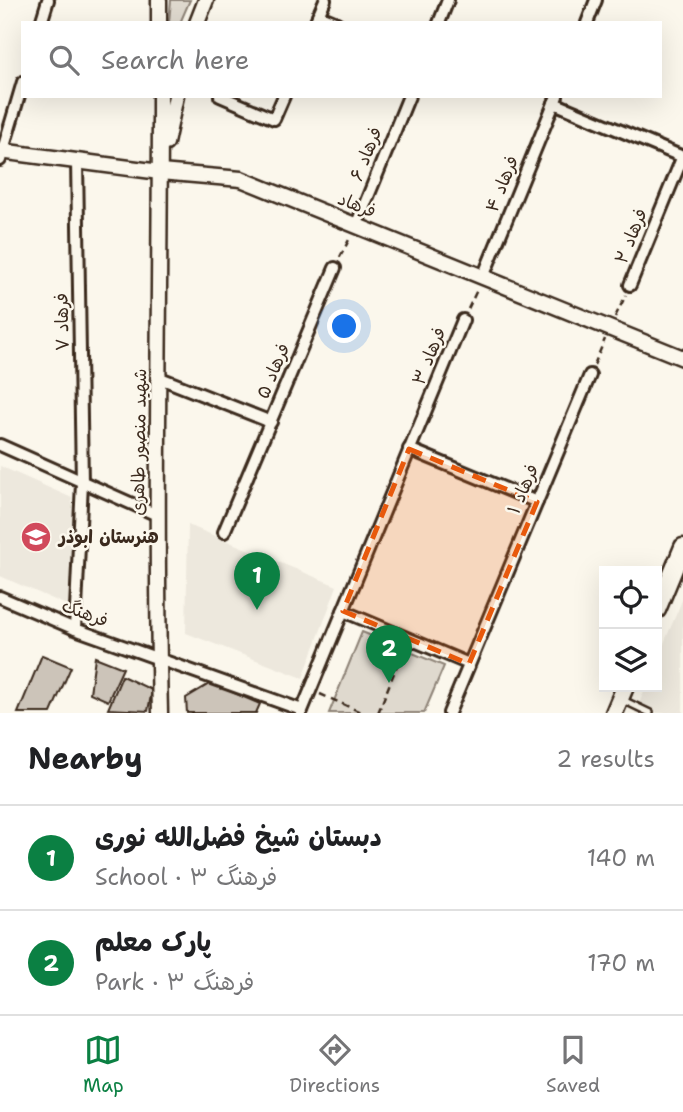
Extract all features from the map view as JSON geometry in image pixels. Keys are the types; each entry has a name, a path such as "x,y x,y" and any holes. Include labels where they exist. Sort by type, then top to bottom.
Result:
{"main road":[{"path":"662,598 683,547"}],"street":[{"path":"42,21 48,0"},
{"path":"159,0 159,21"},
{"path":"198,21 206,0"},
{"path":"317,19 325,0"},
{"path":"440,21 448,0"},
{"path":"588,21 596,0"},
{"path":"0,154 21,88"},
{"path":"160,98 160,172"},
{"path":"160,172 176,98"},
{"path":"225,98 274,119 283,98"},
{"name":"فرهاد ۶","path":"356,226 408,98"},
{"path":"556,100 683,157"},
{"name":"فرهاد ۴","path":"483,277 556,100"},
{"name":"فرهاد","path":"0,154 241,179 683,358"},
{"name":"فرهاد ۲","path":"630,285 683,157"},
{"name":"فرهاد ۷","path":"75,628 82,483 77,161"},
{"name":"شهید منصور طاهری","path":"160,172 157,515 160,713"},
{"name":"فرهاد ۵","path":"224,532 335,268"},
{"name":"فرهاد ۳","path":"301,711 463,320"},
{"name":"فرهاد ۱","path":"449,713 590,375"},
{"path":"160,378 271,422"},
{"path":"0,445 157,515"},
{"path":"410,449 537,502"},
{"name":"فرهنگ","path":"0,597 75,628 301,711"},
{"path":"343,611 469,664"}],"lane":[{"path":"619,700 650,713"}],"path":[{"path":"335,268 356,226"},
{"name":"فرهاد ۳","path":"463,320 483,277"},
{"name":"فرهاد ۲","path":"610,328 630,285"},
{"path":"590,375 610,328"},
{"path":"378,713 408,638"},
{"path":"310,690 363,713"}],"highlighted area":[{"path":"409,449 537,502 469,664 343,611"}],"shaded area":[{"path":"171,0 190,0 181,21 169,21"},
{"name":"هنرستان ابوذر","path":"0,466 72,498 71,607 0,576"},
{"path":"188,525 337,586 303,678 186,633"},
{"path":"683,598 683,713 635,713 644,692 662,692 662,648"},
{"path":"362,632 444,666 424,713 329,713"}],"building":[{"path":"42,655 71,667 51,713 18,713"},
{"path":"95,657 123,668 108,701 90,693"},
{"path":"122,676 152,690 148,711 108,709"},
{"path":"211,683 260,704 256,713 187,713 186,698"}],"place":[{"name":"هنرستان ابوذر","path":"36,537"},
{"name":"دبستان شیخ فضل‌الله نوری","path":"257,610"},
{"name":"پارک معلم","path":"389,683"}]}
